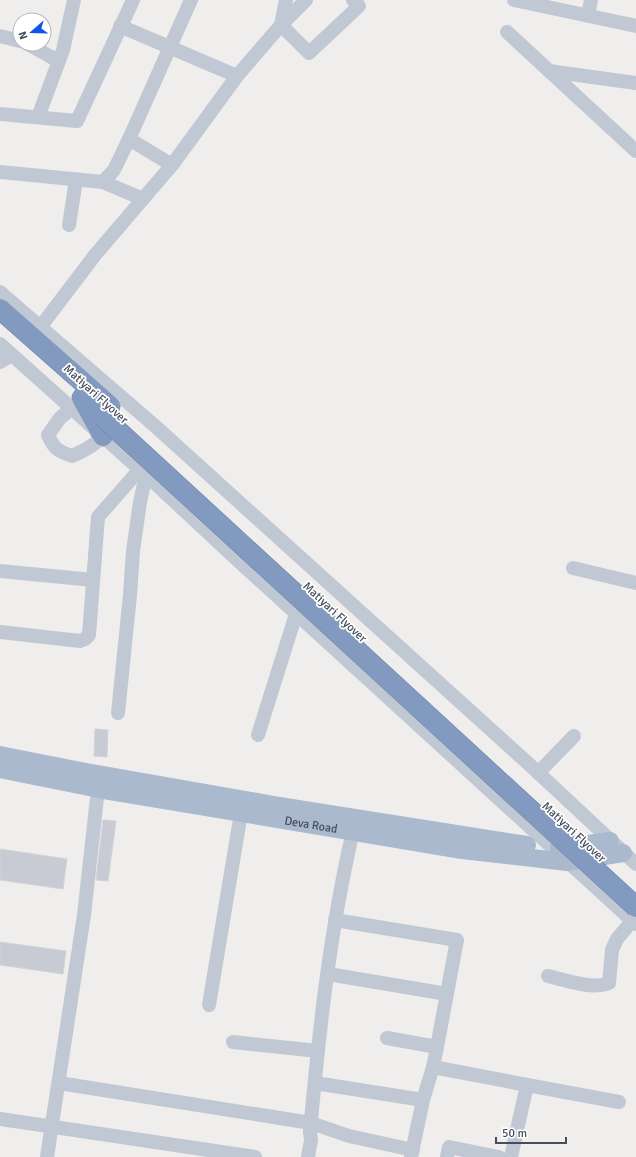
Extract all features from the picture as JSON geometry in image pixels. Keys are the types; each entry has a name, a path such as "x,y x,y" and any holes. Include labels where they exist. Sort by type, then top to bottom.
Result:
{"highway":[{"name":"Matiyari Flyover","path":"2,316 33,327 106,420 635,917"},
{"name":"Matiyari Flyover","path":"2,316 77,403 106,420 636,889"}],"main road":[{"name":"Deva Road","path":"0,755 86,772 274,805 542,848 623,852"},
{"name":"Deva Road","path":"0,769 98,789 462,850 567,862 623,852"}],"street":[{"path":"38,118 63,50 74,0"},
{"path":"0,114 77,121 133,0"},
{"path":"103,182 114,170 130,139 191,0"},
{"path":"281,25 286,0"},
{"path":"33,327 172,165 237,76 281,25 306,0"},
{"path":"514,0 636,26"},
{"path":"588,15 591,0"},
{"path":"281,25 309,53 359,2"},
{"path":"120,26 237,76"},
{"path":"507,32 636,151"},
{"path":"0,36 12,39"},
{"path":"42,52 58,61"},
{"path":"549,71 636,83"},
{"path":"130,139 172,165"},
{"path":"0,172 103,182 143,199"},
{"path":"69,225 76,180"},
{"path":"0,292 33,327 155,426 538,773 623,852"},
{"path":"0,344 12,355 77,403 60,418 48,435 58,451 72,456 87,450 106,420 143,472 567,862 635,917 617,939 612,950 609,983 603,985 580,983 548,976"},
{"path":"0,362 12,355"},
{"path":"0,632 80,641 89,635 98,517 143,472"},
{"path":"118,713 133,551 143,472"},
{"path":"573,568 636,583"},
{"path":"0,571 93,580"},
{"path":"258,735 296,614"},
{"path":"538,773 574,736"},
{"path":"47,1157 84,915 98,789"},
{"path":"209,1005 241,813"},
{"path":"308,1157 311,1140 311,1123 318,1051 335,920 342,879 353,831"},
{"path":"59,1083 311,1123 349,1136 412,1153 423,1100 433,1067 457,940 335,920"},
{"path":"328,974 447,994"},
{"path":"387,1038 437,1047"},
{"path":"232,1042 318,1051"},
{"path":"433,1067 618,1102"},
{"path":"315,1083 423,1100"},
{"path":"511,1157 528,1085"},
{"path":"0,1119 52,1128 255,1157"},
{"path":"447,1157 449,1147 499,1157"}],"building":[{"path":"95,729 108,730 107,757 94,756"},
{"path":"103,820 116,821 108,881 96,880"},
{"path":"0,849 67,859 63,889 0,880"},
{"path":"0,942 66,951 63,974 0,965"}]}
